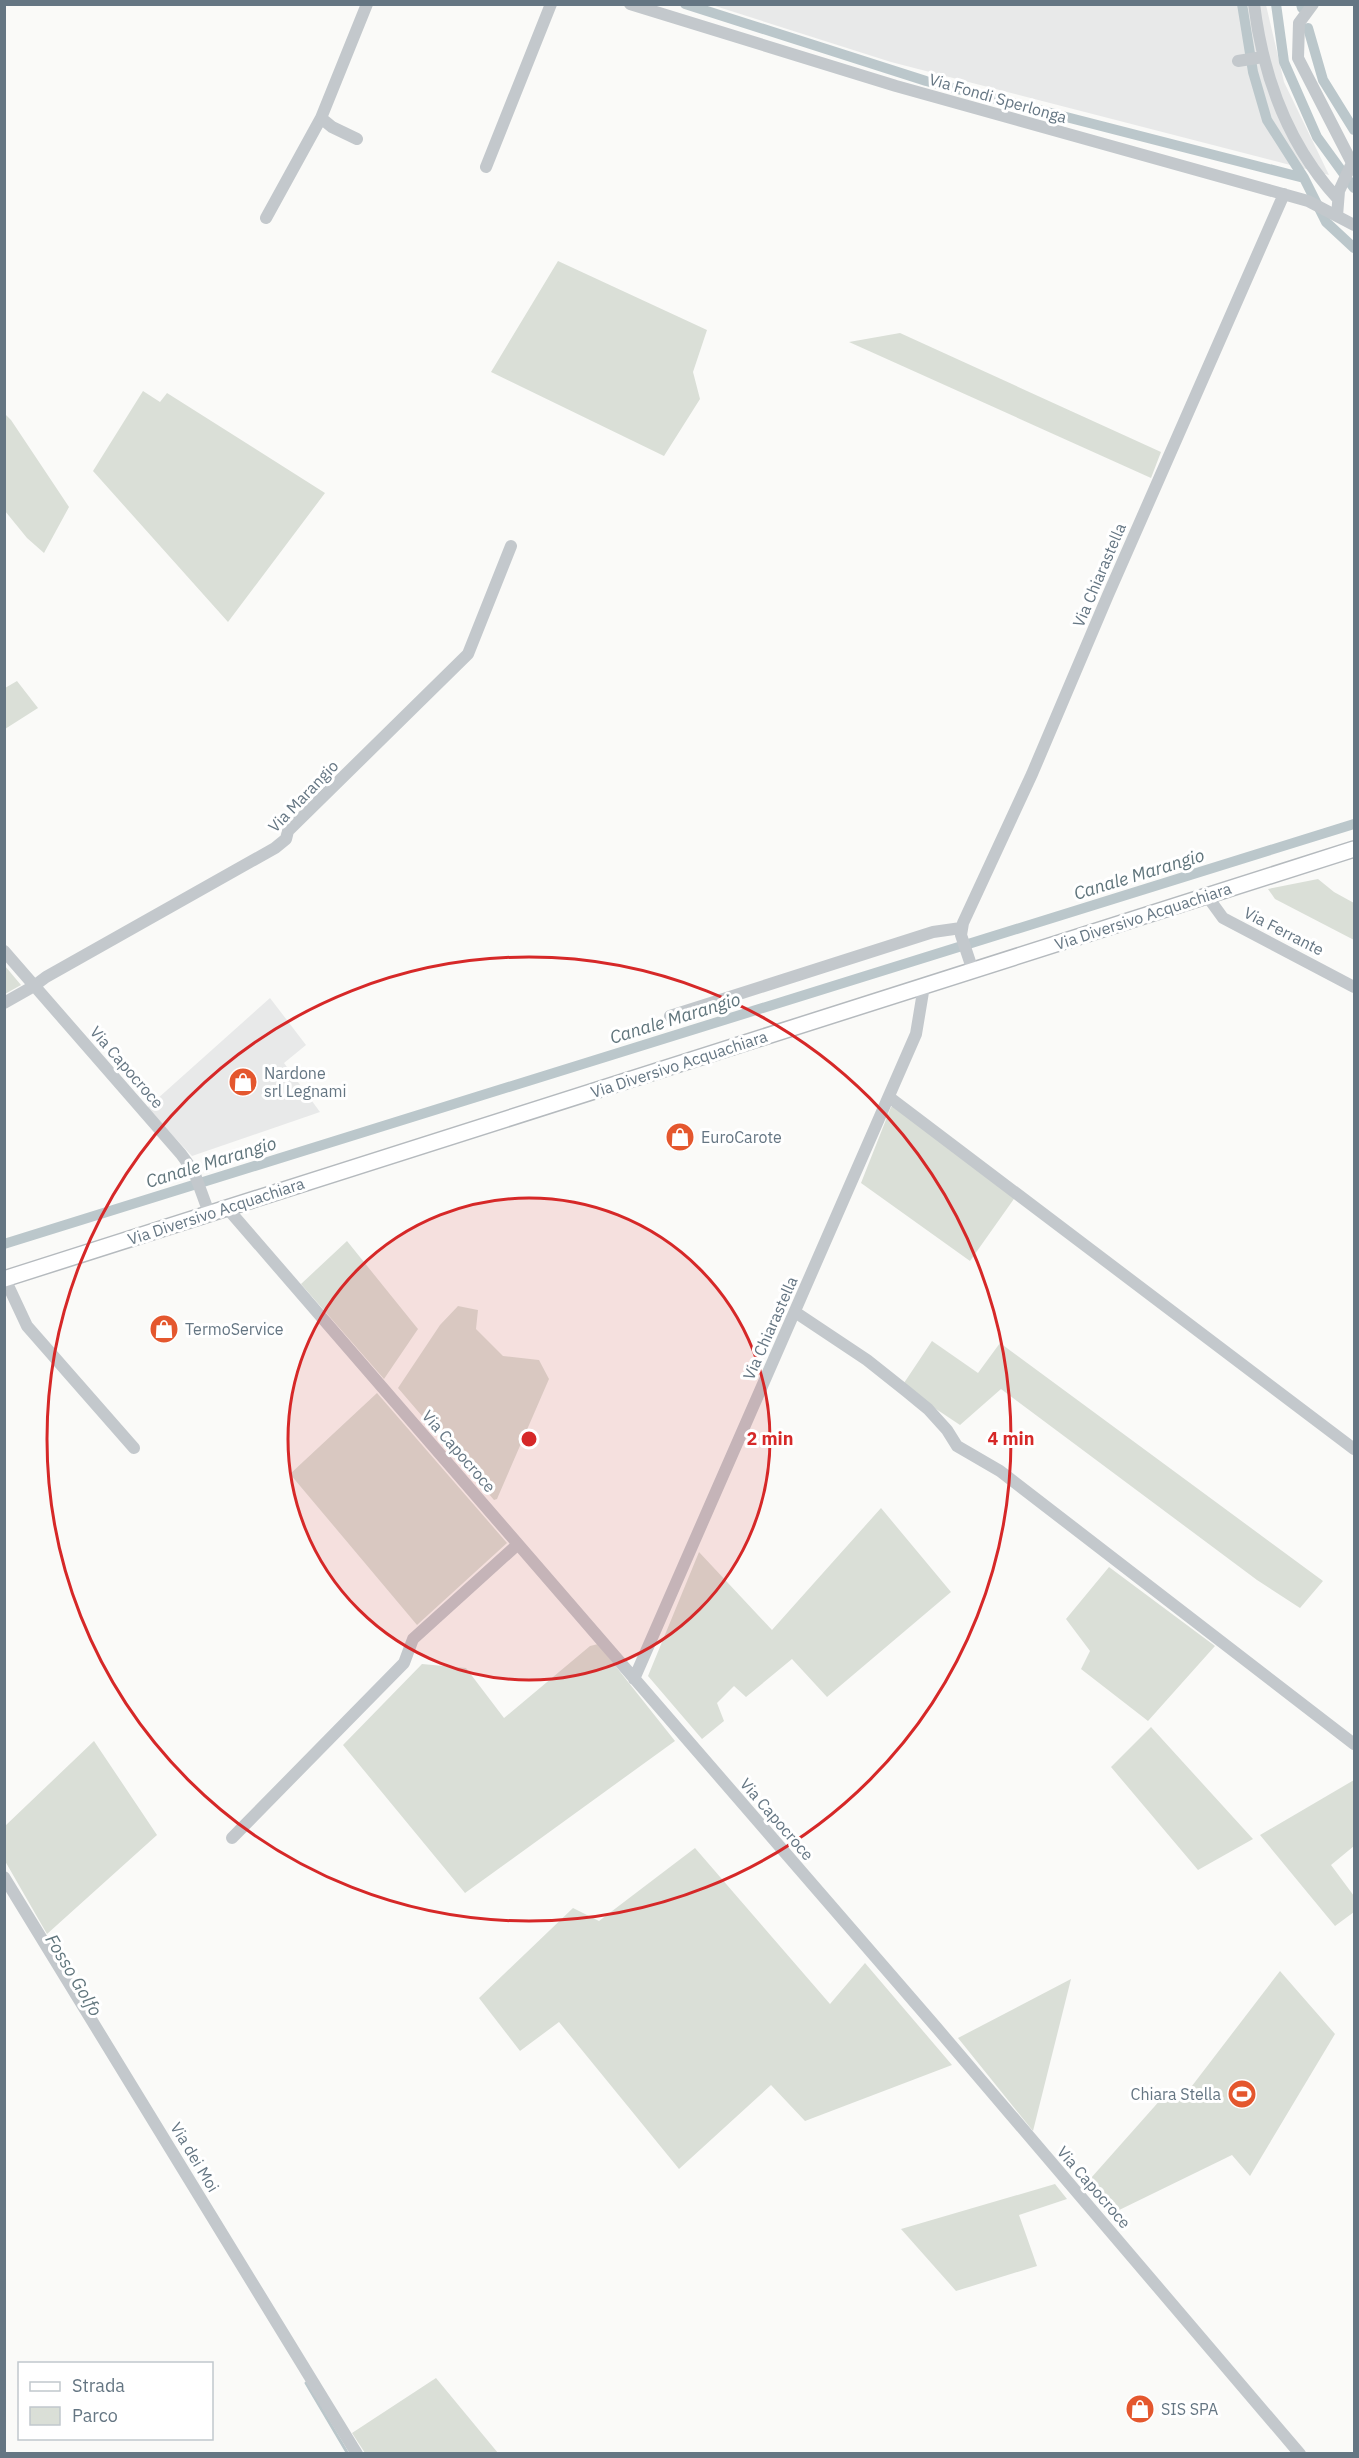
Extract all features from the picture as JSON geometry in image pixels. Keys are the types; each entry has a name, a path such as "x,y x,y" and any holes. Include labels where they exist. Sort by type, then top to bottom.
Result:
{"main road":[{"name":"Via Diversivo Acquachiara","path":"5,1279 207,1209 227,1208 924,986 971,964 1207,896 1354,849"}],"street":[{"path":"266,218 321,118 367,4"},
{"path":"486,167 551,4"},
{"name":"Via Fondi Sperlonga","path":"630,4 896,86 1308,201 1354,225"},
{"path":"1254,4 1261,58 1289,128 1326,186 1339,195"},
{"path":"1313,4 1299,23 1298,58 1352,163 1352,168 1332,213"},
{"path":"1241,60 1261,58"},
{"path":"321,118 332,127 357,138"},
{"name":"Via Chiarastella","path":"961,932 1284,194"},
{"name":"Via Marangio","path":"4,1002 275,848 286,838 288,831 468,654 512,546"},
{"name":"Via Ferrante","path":"1207,896 1223,918 1354,987"},
{"path":"670,1016 933,933 961,932 971,964"},
{"name":"Via Capocroce","path":"4,951 194,1172 207,1209"},
{"name":"Via Chiarastella","path":"634,1679 916,1034 924,986"},
{"path":"889,1097 1354,1449"},
{"name":"Via Capocroce","path":"227,1208 1300,2454"},
{"path":"5,1279 27,1326 134,1448"},
{"path":"795,1312 867,1360 906,1390 941,1423 957,1446 1000,1471 1354,1744"},
{"path":"232,1838 404,1664 413,1639 518,1544"},
{"name":"Via dei Moi","path":"4,1877 357,2454"}],"shaded area":[{"path":"712,5 1266,5 1284,82 1329,175 891,62"},
{"path":"270,998 306,1045 284,1063 320,1112 192,1156 147,1108"}],"green space":[{"path":"558,261 707,330 693,372 700,399 664,456 491,372"},
{"path":"900,333 1161,452 1151,478 849,342"},
{"path":"143,391 160,402 167,393 325,493 228,622 93,471"},
{"path":"5,414 69,507 44,553 27,538 5,511"},
{"path":"17,681 38,708 5,729 5,688"},
{"path":"1318,879 1334,892 1354,903 1354,940 1275,899 1268,889"},
{"path":"5,966 21,985 4,994"},
{"path":"891,1107 898,1107 1016,1196 970,1261 861,1183"},
{"path":"347,1241 418,1329 384,1379 301,1284"},
{"path":"458,1306 478,1310 476,1329 503,1356 539,1360 549,1379 497,1499 494,1500 398,1388 440,1325"},
{"path":"932,1341 978,1373 1000,1343 1323,1581 1300,1608 1257,1580 1001,1389 960,1425 933,1407 904,1383"},
{"path":"377,1393 507,1543 417,1625 290,1474"},
{"path":"881,1508 951,1592 827,1697 792,1659 746,1697 734,1686 717,1703 724,1721 702,1739 648,1676 699,1552 772,1630"},
{"path":"1109,1567 1215,1646 1148,1721 1081,1669 1090,1651 1066,1619"},
{"path":"598,1644 675,1741 465,1893 343,1745 422,1664 466,1668 504,1718 590,1646"},
{"path":"1151,1727 1253,1839 1198,1870 1111,1767"},
{"path":"94,1741 157,1835 47,1934 5,1861 5,1826"},
{"path":"1354,1780 1354,1846 1331,1865 1354,1896 1354,1912 1335,1926 1260,1835"},
{"path":"695,1848 830,2004 865,1963 952,2065 805,2121 771,2085 679,2169 559,2022 520,2051 479,1998 573,1908 599,1921"},
{"name":"Chiara Stella","path":"1280,1971 1335,2034 1250,2176 1232,2155 1111,2214 1088,2188 1091,2178 1170,2089 1182,2099"},
{"path":"1071,1979 1033,2131 958,2038"},
{"path":"1055,2184 1067,2199 1019,2215 1037,2266 956,2291 901,2229"},
{"path":"436,2378 498,2453 365,2453 352,2433"}],"waterway":[{"path":"685,4 926,81 1304,178"},
{"path":"1242,4 1253,72 1267,120 1304,178 1326,222 1354,248"},
{"path":"1276,4 1284,62 1317,137 1354,188"},
{"path":"1301,4 1302,8"},
{"path":"1308,28 1323,80 1354,130"},
{"name":"Canale Marangio","path":"4,1244 1354,824"},
{"name":"Fosso Golfo","path":"306,2383 348,2454"}],"place":[{"name":"Nardone srl Legnami","path":"243,1082"},
{"name":"EuroCarote","path":"680,1137"},
{"name":"TermoService","path":"164,1329"},
{"name":"Chiara Stella","path":"1242,2094"},
{"name":"SIS SPA","path":"1140,2409"}]}
